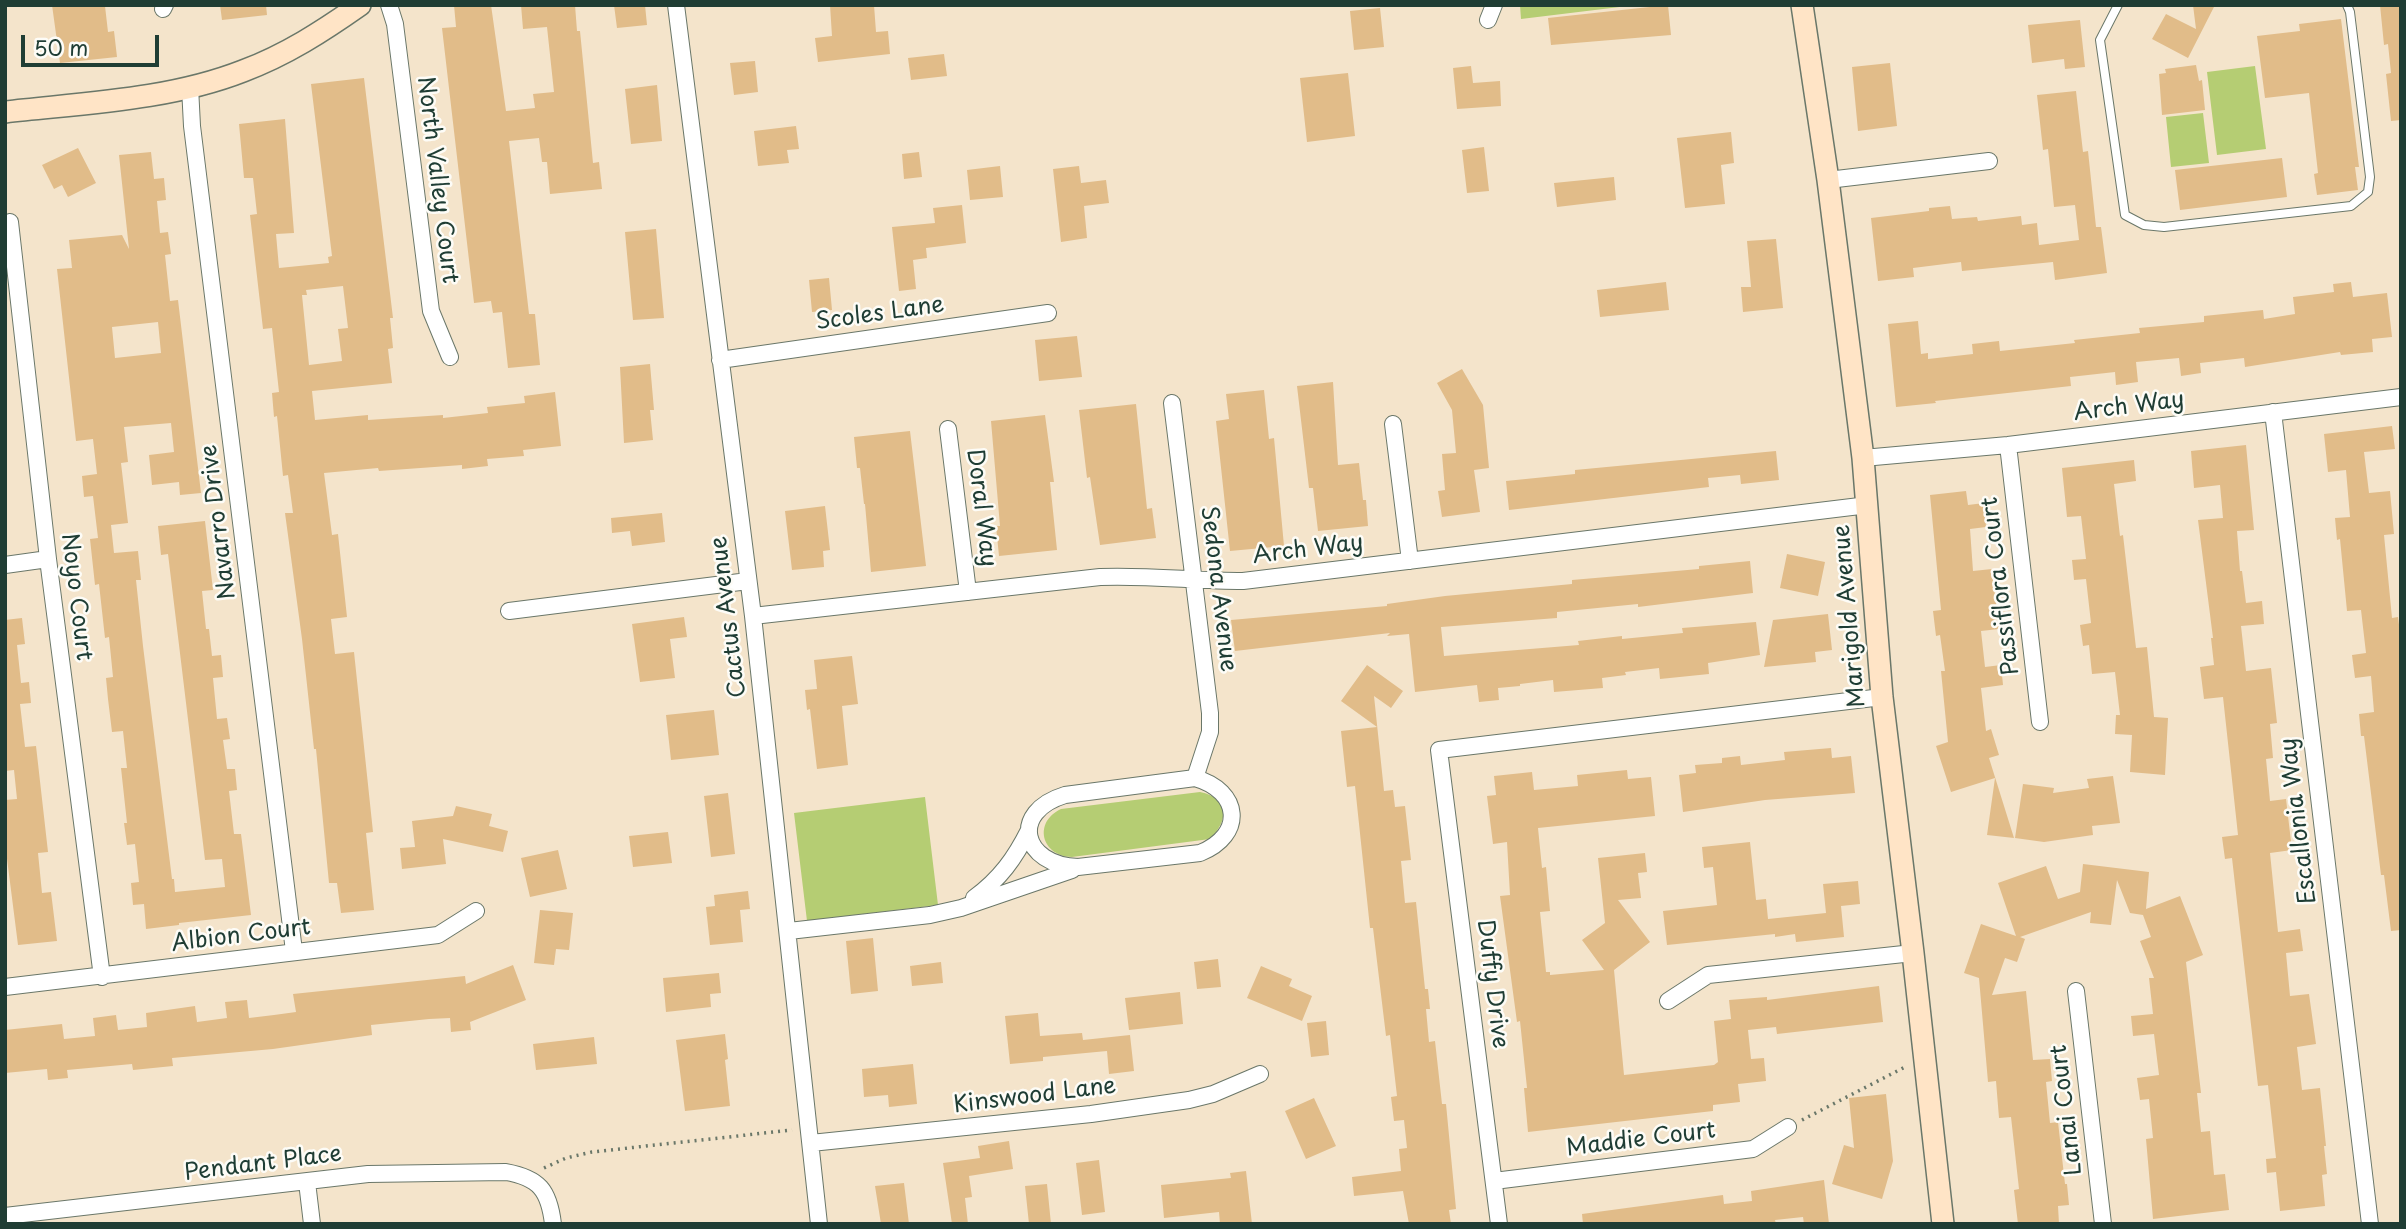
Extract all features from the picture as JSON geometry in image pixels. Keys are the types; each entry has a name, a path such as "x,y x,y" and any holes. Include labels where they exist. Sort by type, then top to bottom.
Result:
{"street":[{"path":"5,112 135,97 190,87 242,72 291,50 360,5"},
{"name":"North Valley Court","path":"389,5 394,24 431,311 450,357"},
{"name":"Cactus Avenue","path":"676,5 753,616 819,1224"},
{"name":"Marigold Avenue","path":"1802,5 1828,180 1863,458 1882,697 1943,1224"},
{"name":"Navarro Drive","path":"190,87 192,126 294,951"},
{"path":"1828,180 1989,161"},
{"name":"Noyo Court","path":"10,222 48,559 102,976"},
{"name":"Scoles Lane","path":"720,360 1048,313"},
{"name":"Arch Way","path":"1863,458 2008,445 2401,397"},
{"name":"Sedona Avenue","path":"1172,403 1210,713 1210,732 1195,778"},
{"name":"Escallonia Way","path":"2273,412 2370,1224"},
{"path":"1393,424 1410,561"},
{"name":"Doral Way","path":"948,429 968,592"},
{"name":"Passiflora Court","path":"2008,445 2040,722"},
{"name":"Arch Way","path":"753,616 1141,575 1195,582 1243,581 1868,505"},
{"path":"5,565 48,559"},
{"path":"509,611 748,580"},
{"name":"Duffy Drive","path":"1499,1224 1439,750 1882,697"},
{"path":"961,908 999,877 1013,859 1038,808 1048,800 1065,795 1195,778 1211,782 1221,789 1232,812 1230,826 1224,837 1215,847 1200,853 1078,867 1059,867 1044,859 1034,847 1029,830"},
{"path":"789,931 930,915 961,908 1078,867"},
{"name":"Albion Court","path":"5,987 438,935 476,911"},
{"path":"1668,1001 1708,975 1913,953"},
{"name":"Lanai Court","path":"2076,992 2103,1224"},
{"name":"Kinswood Lane","path":"810,1136 1091,1114 1189,1100 1213,1094 1260,1074"},
{"name":"Maddie Court","path":"1494,1181 1753,1149 1788,1127"},
{"name":"Pendant Place","path":"5,1216 71,1216 368,1174 506,1172 527,1176"},
{"path":"527,1176 546,1194 553,1224"},
{"path":"307,1182 312,1224"}],"lane":[{"path":"2119,5 2100,40 2125,215 2144,225 2164,228 2351,206 2368,192 2370,177 2347,5"}],"path":[{"path":"1788,1127 1925,1057"},
{"path":"527,1176 566,1158 593,1152 810,1136"}],"green space":[{"path":"1520,5 1636,5 1521,19"},
{"path":"2255,66 2266,149 2217,155 2207,72"},
{"path":"2203,113 2209,163 2171,167 2166,117"},
{"path":"1200,792 1217,799 1223,811 1221,824 1210,839 1072,857 1053,851 1044,838 1047,822 1061,809"},
{"path":"925,797 938,905 807,921 794,813"}],"building":[{"path":"52,5 105,6 108,32 114,31 117,57 60,63"},
{"path":"220,5 266,5 267,15 222,20"},
{"path":"454,5 491,5 506,111 535,108 533,94 554,92 547,27 523,29 521,5 575,5 593,163 599,162 602,189 550,194 547,162 542,162 539,138 509,141 529,314 535,314 540,365 508,368 502,312 493,313 491,301 474,303 442,28 456,27"},
{"path":"614,5 645,5 647,25 617,28"},
{"path":"830,5 874,5 876,32 888,31 890,54 818,62 815,38 832,36"},
{"path":"1668,5 1671,35 1551,45 1548,18"},
{"path":"2193,5 2215,5 2188,58 2152,39 2166,14 2196,29"},
{"path":"2380,5 2401,5 2401,120 2391,121 2386,74 2391,73 2388,44 2384,45"},
{"path":"1380,8 1384,47 1354,50 1350,11"},
{"path":"2341,19 2359,167 2355,167 2358,190 2317,195 2314,174 2318,173 2309,93 2265,98 2257,36 2300,31 2299,24"},
{"path":"2080,20 2085,67 2065,69 2064,59 2032,63 2028,25"},
{"path":"944,54 947,76 911,80 908,58"},
{"path":"755,61 758,92 734,95 730,63"},
{"path":"1890,63 1897,126 1858,131 1852,67"},
{"path":"2196,65 2199,81 2202,80 2205,110 2162,115 2159,74 2166,73 2165,69"},
{"path":"1471,66 1473,83 1500,81 1501,106 1457,109 1453,68"},
{"path":"1348,73 1355,136 1307,142 1300,78"},
{"path":"364,78 393,318 390,318 393,348 388,349 392,383 312,391 315,420 368,415 368,420 443,415 443,418 488,413 487,407 525,403 524,396 555,392 561,446 523,450 524,456 487,459 488,466 462,469 462,465 324,473 332,535 338,534 347,617 331,619 335,654 354,652 373,832 366,833 374,910 341,913 337,883 329,883 316,749 285,513 293,513 288,475 283,476 277,416 274,417 272,393 279,392 272,328 263,329 250,215 257,214 253,178 244,178 239,124 285,119 294,233 276,234 279,268 329,263 328,257 332,256 311,84","holes":["343,286 348,328 338,329 342,361 309,365 302,295 307,295 306,290"]},
{"path":"657,85 662,141 631,144 625,89"},
{"path":"2076,91 2083,152 2088,151 2096,227 2101,227 2107,273 2055,280 2053,262 1962,271 1961,262 1913,268 1914,277 1878,281 1871,218 1950,206 1952,219 1977,217 1978,221 2021,216 2022,225 2037,223 2039,245 2079,240 2075,205 2054,207 2048,149 2043,150 2037,95"},
{"path":"796,126 799,149 787,150 789,163 758,166 754,131"},
{"path":"1731,132 1734,163 1721,165 1725,204 1685,208 1677,138"},
{"path":"1484,147 1489,191 1467,193 1462,150"},
{"path":"78,148 96,183 68,197 62,185 54,189 42,165"},
{"path":"151,152 154,179 164,178 166,200 157,201 160,233 168,232 171,254 165,255 170,301 178,300 201,493 180,495 179,482 152,485 149,455 174,452 171,423 124,427 128,462 121,463 128,523 111,525 114,553 138,551 141,580 136,580 143,646 175,892 225,887 222,859 205,860 168,554 161,555 158,526 205,521 213,590 202,591 206,629 209,629 212,656 221,655 223,677 213,678 217,719 227,718 230,739 223,740 227,769 235,769 237,790 229,791 234,834 241,834 251,915 146,929 144,904 133,905 131,883 139,882 135,844 127,845 124,823 127,823 121,768 127,768 123,731 112,732 106,678 113,677 109,637 105,638 99,584 95,585 90,539 98,538 93,496 84,497 82,476 97,474 93,439 76,441 57,269 72,268 69,240 122,235 129,249 119,155","holes":["158,322 161,353 115,358 112,327"]},
{"path":"919,152 922,177 904,179 902,154"},
{"path":"2282,158 2287,197 2180,210 2175,170"},
{"path":"1000,166 1003,197 970,200 967,170"},
{"path":"1079,166 1081,183 1106,180 1109,203 1084,206 1087,238 1061,242 1053,169"},
{"path":"1614,177 1616,200 1557,207 1554,183"},
{"path":"962,205 966,243 926,248 927,258 913,260 916,289 899,291 892,227 935,223 933,208"},
{"path":"656,229 664,318 633,320 625,232"},
{"path":"1776,239 1783,308 1743,312 1741,287 1751,287 1747,241"},
{"path":"829,278 832,310 812,312 809,280"},
{"path":"1666,282 1669,310 1600,317 1597,290"},
{"path":"2351,282 2353,297 2387,293 2392,337 2372,339 2373,352 2341,355 2340,352 2245,367 2244,358 2200,363 2201,373 2181,376 2179,358 2136,362 2138,382 2116,385 2115,372 2070,377 2071,386 1896,407 1888,324 1918,321 1921,354 1928,353 1928,359 1973,354 1972,344 1999,341 2000,351 2140,333 2139,328 2204,322 2204,316 2263,310 2264,319 2295,314 2293,297 2334,292 2333,284"},
{"path":"1077,336 1082,377 1039,381 1035,340"},
{"path":"650,364 654,410 650,410 653,440 624,443 620,367"},
{"path":"1462,369 1483,405 1489,468 1474,470 1480,512 1442,517 1438,491 1445,490 1442,454 1456,453 1452,410 1437,383"},
{"path":"1333,382 1338,465 1359,463 1368,526 1318,531 1313,488 1309,488 1297,386"},
{"path":"1264,390 1269,439 1274,438 1284,546 1230,551 1216,421 1229,419 1226,394"},
{"path":"1136,404 1147,509 1152,508 1156,538 1100,545 1090,477 1087,478 1079,410"},
{"path":"1045,415 1054,482 1050,482 1057,550 999,556 996,526 1000,526 991,421"},
{"path":"2392,426 2395,449 2364,452 2369,493 2390,491 2394,534 2384,535 2392,618 2398,617 2401,640 2401,930 2391,931 2359,714 2374,712 2371,676 2355,678 2352,655 2366,653 2361,610 2347,611 2340,539 2337,540 2335,518 2350,517 2346,470 2328,472 2324,434"},
{"path":"910,431 926,566 871,572 865,504 854,437"},
{"path":"2246,445 2254,530 2237,531 2240,571 2246,603 2262,601 2264,624 2241,626 2246,671 2271,668 2277,723 2270,724 2273,758 2266,759 2270,801 2286,799 2292,850 2270,853 2278,932 2300,929 2303,951 2286,953 2290,996 2309,994 2316,1044 2297,1047 2302,1090 2320,1088 2326,1146 2327,1174 2322,1175 2325,1206 2280,1211 2276,1172 2267,1173 2266,1159 2276,1158 2268,1085 2258,1086 2232,858 2225,859 2222,837 2238,835 2223,697 2204,699 2200,667 2214,665 2198,520 2223,518 2220,485 2194,488 2191,451"},
{"path":"1776,451 1779,480 1741,484 1740,475 1708,478 1709,487 1509,510 1506,481 1575,474 1575,470"},
{"path":"2134,460 2136,481 2114,484 2120,536 2123,535 2136,648 2147,647 2154,717 2168,718 2165,775 2130,772 2132,735 2115,734 2116,715 2120,715 2115,672 2092,674 2089,645 2083,646 2080,625 2091,623 2086,579 2074,580 2072,560 2086,559 2081,516 2067,517 2062,468"},
{"path":"1966,491 1968,505 1984,503 1986,527 1970,529 1973,571 1992,569 1999,629 1981,631 1985,667 2001,665 2003,685 1981,688 1986,731 1991,729 1999,755 1989,758 2014,838 1987,835 1995,778 1951,792 1936,746 1948,742 1941,671 1945,671 1940,635 1936,636 1933,611 1941,610 1930,495"},
{"path":"825,506 830,550 823,551 824,567 792,570 785,511"},
{"path":"662,513 665,542 632,546 630,531 612,533 611,518"},
{"path":"1787,554 1825,562 1818,596 1780,588"},
{"path":"1750,561 1753,593 1638,607 1638,604 1557,612 1557,618 1441,627 1444,656 1579,645 1578,641 1683,633 1682,628 1756,622 1760,655 1708,663 1709,674 1660,679 1659,668 1602,678 1603,688 1554,692 1553,680 1520,684 1498,688 1499,700 1479,702 1477,685 1415,692 1409,634 1387,636 1390,633 1235,651 1231,620 1387,606 1445,596 1572,584 1572,580 1699,569 1699,566"},
{"path":"1828,614 1832,650 1815,652 1816,662 1764,667 1773,620"},
{"path":"684,617 687,637 670,639 675,678 640,682 632,624"},
{"path":"22,618 25,644 17,645 21,683 29,682 31,703 20,704 25,747 36,746 48,852 38,853 42,893 51,892 57,941 18,945 5,843 5,800 17,799 14,770 5,771 5,620"},
{"path":"852,656 858,704 842,706 848,765 817,769 805,690 817,689 814,660"},
{"path":"1367,665 1403,691 1391,708 1374,696 1384,791 1393,790 1395,807 1405,806 1411,860 1401,861 1405,903 1416,902 1425,989 1428,989 1430,1009 1426,1009 1429,1042 1435,1041 1442,1104 1446,1104 1456,1209 1449,1210 1451,1224 1409,1224 1403,1191 1354,1196 1352,1177 1401,1171 1399,1149 1407,1148 1404,1120 1394,1121 1391,1097 1397,1096 1390,1035 1386,1036 1373,928 1370,928 1355,786 1347,787 1341,731 1377,727 1341,701"},
{"path":"714,710 719,755 671,760 666,715"},
{"path":"1831,748 1832,758 1851,756 1855,793 1765,800 1683,812 1679,775 1696,773 1695,765 1722,763 1722,758 1740,756 1741,765 1785,760 1784,752"},
{"path":"1627,770 1628,779 1651,777 1655,816 1538,828 1542,868 1546,867 1550,911 1540,912 1546,972 1550,972 1550,975 1604,970 1582,940 1605,923 1598,858 1645,853 1647,872 1638,873 1641,898 1618,900 1650,942 1614,970 1624,1075 1714,1065 1718,1062 1714,1021 1731,1019 1729,1000 1767,997 1767,1000 1879,986 1883,1022 1777,1034 1776,1027 1748,1030 1751,1059 1764,1058 1766,1081 1738,1084 1740,1102 1713,1105 1713,1111 1528,1132 1524,1088 1527,1088 1520,1021 1517,1022 1500,896 1510,895 1507,842 1493,844 1487,796 1496,795 1494,776 1532,772 1534,790 1578,786 1577,775"},
{"path":"2113,776 2120,823 2092,826 2093,835 2044,842 2015,838 2023,784 2054,788 2053,793 2089,788 2087,779"},
{"path":"728,793 735,854 711,857 704,796"},
{"path":"456,806 492,814 489,826 508,831 503,852 443,839 446,864 402,869 400,848 415,847 412,821 453,816"},
{"path":"668,832 672,863 633,867 629,836"},
{"path":"1750,842 1756,900 1766,899 1768,919 1826,913 1823,884 1858,881 1860,904 1841,906 1844,937 1796,942 1795,934 1775,937 1775,934 1667,945 1663,911 1717,905 1713,867 1704,868 1702,847"},
{"path":"558,850 567,889 530,897 521,858"},
{"path":"2083,864 2149,872 2146,909 2180,896 2203,955 2186,962 2201,1093 2197,1093 2201,1132 2210,1131 2214,1175 2225,1174 2229,1210 2153,1219 2146,1139 2153,1138 2149,1099 2140,1100 2137,1078 2159,1075 2154,1034 2133,1036 2131,1016 2153,1014 2149,978 2154,978 2140,941 2151,937 2143,915 2130,913 2117,880 2111,925 2090,923 2091,912 2020,937 2025,939 2017,962 2005,958 1992,995 2026,991 2033,1060 2050,1059 2052,1081 2046,1082 2050,1123 2058,1122 2067,1184 2069,1205 2058,1206 2059,1224 2018,1224 2014,1190 2019,1189 2011,1117 1999,1118 1996,1081 1988,1082 1979,978 1964,973 1981,924 2016,936 1998,883 2046,866 2058,899 2080,892"},
{"path":"748,891 750,909 740,910 743,942 710,945 706,907 715,906 714,895"},
{"path":"540,910 573,913 569,950 556,949 554,965 534,963"},
{"path":"873,938 878,991 851,994 846,941"},
{"path":"1218,959 1221,987 1197,989 1194,962"},
{"path":"941,962 943,983 912,986 910,966"},
{"path":"513,965 526,1000 470,1022 471,1030 451,1032 450,1018 429,1019 371,1025 372,1035 273,1049 172,1058 173,1066 133,1070 132,1064 67,1070 68,1078 48,1080 47,1069 5,1073 5,1030 62,1024 64,1039 95,1036 93,1018 116,1015 118,1030 147,1027 146,1013 195,1006 197,1022 227,1018 225,1002 247,1000 249,1018 274,1015 296,1012 293,994 465,976 466,984"},
{"path":"1261,966 1292,979 1289,986 1312,996 1302,1021 1247,998"},
{"path":"719,973 721,993 710,994 711,1007 666,1012 663,978"},
{"path":"1180,992 1183,1024 1129,1030 1125,998"},
{"path":"1038,1013 1040,1036 1082,1033 1083,1040 1130,1035 1134,1071 1109,1074 1107,1051 1043,1057 1043,1061 1010,1064 1005,1016"},
{"path":"1326,1021 1329,1055 1311,1057 1307,1023"},
{"path":"725,1034 730,1106 685,1111 676,1040"},
{"path":"594,1037 597,1064 536,1070 533,1044"},
{"path":"913,1064 917,1104 889,1107 888,1095 864,1097 862,1069"},
{"path":"1886,1094 1893,1161 1882,1199 1832,1184 1844,1145 1854,1148 1849,1098"},
{"path":"1314,1098 1336,1146 1306,1159 1285,1111"},
{"path":"1009,1141 1013,1169 969,1176 972,1197 965,1198 968,1224 952,1224 943,1163 980,1158 978,1146"},
{"path":"1099,1160 1105,1212 1082,1215 1076,1163"},
{"path":"1246,1171 1252,1224 1220,1224 1219,1212 1164,1218 1161,1185 1231,1178 1230,1173"},
{"path":"1824,1180 1829,1224 1804,1224 1803,1217 1775,1220 1776,1224 1583,1224 1582,1214 1723,1195 1724,1204 1752,1201 1751,1191"},
{"path":"904,1183 909,1224 881,1224 875,1186"},
{"path":"1047,1184 1051,1224 1029,1224 1025,1186"}]}
